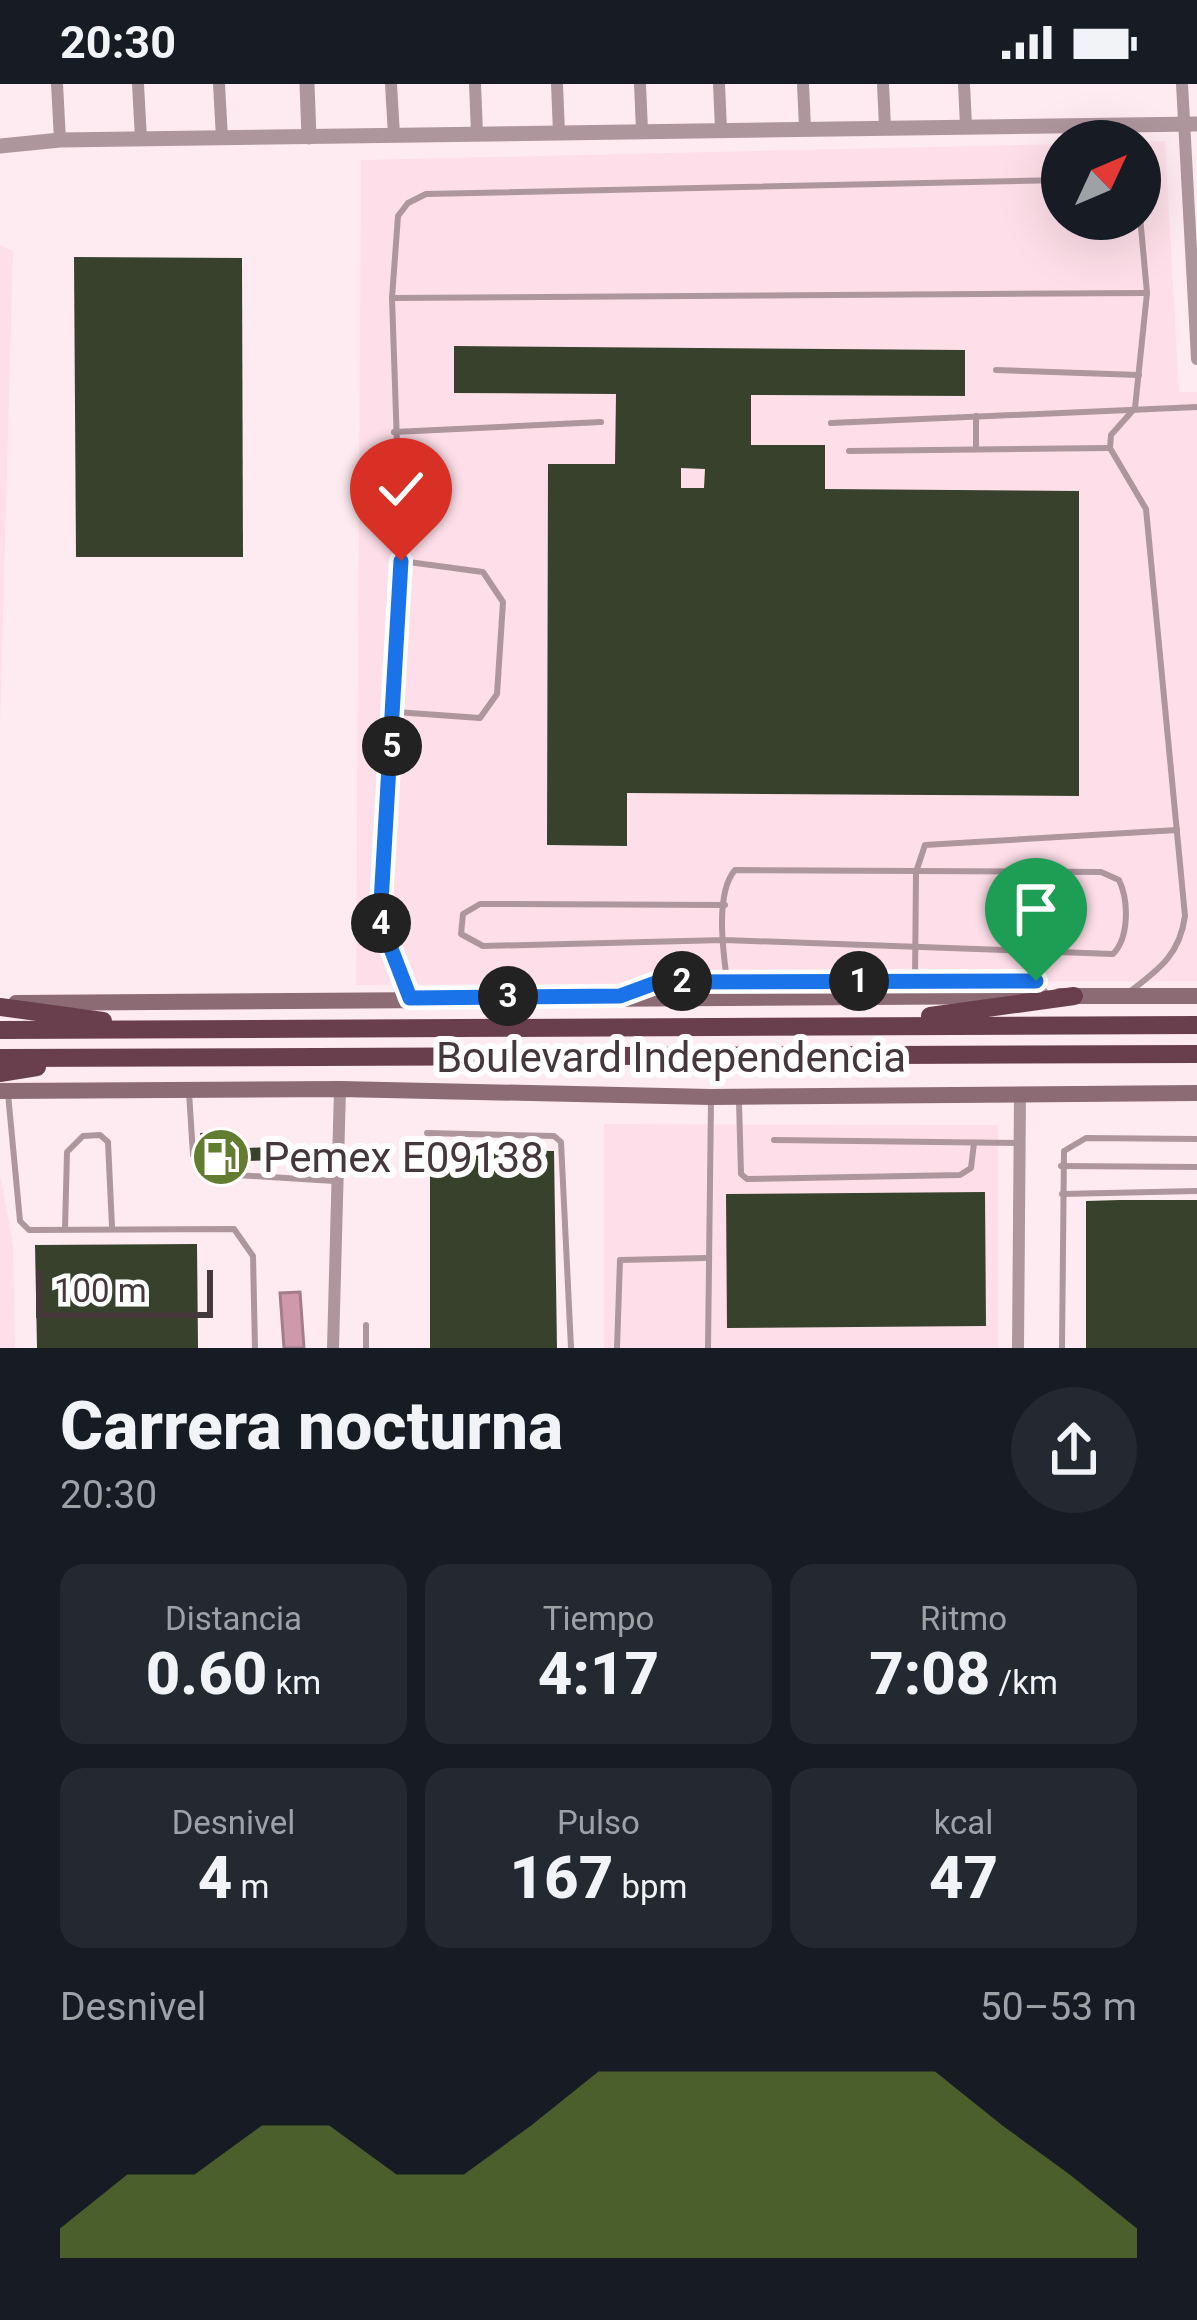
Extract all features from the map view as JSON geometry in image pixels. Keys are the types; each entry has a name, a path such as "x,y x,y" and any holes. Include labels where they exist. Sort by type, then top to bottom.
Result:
{"highway":[{"path":"860,1025 1074,996"},
{"path":"0,1005 167,1030"},
{"path":"0,1030 1197,1025"},
{"path":"0,1058 267,1053 1197,1054"},
{"path":"2,1085 84,1059"}],"main road":[{"name":"Boulevard Independencia","path":"0,1005 819,989 1197,996"},
{"name":"Boulevard Independencia","path":"2,1085 711,1097 1197,1093"}],"street":[{"path":"57,84 60,140"},
{"path":"138,84 141,139"},
{"path":"219,84 222,138"},
{"path":"307,84 310,137"},
{"path":"391,84 394,134"},
{"path":"475,84 477,133"},
{"path":"557,84 559,133"},
{"path":"640,84 642,130"},
{"path":"718,84 721,130"},
{"path":"802,84 805,128"},
{"path":"883,84 885,127"},
{"path":"964,84 966,126"},
{"path":"1182,84 1191,124 1197,359"},
{"path":"0,146 60,140 1191,124"},
{"path":"333,1348 340,1089"},
{"path":"1018,1348 1020,1095"}],"lane":[{"path":"410,998 380,920 401,561 392,298 398,216 408,202 426,194 1041,180"},
{"path":"1124,996 1168,962 1182,940 1185,916 1146,509 1110,448 1111,435 1136,409 1148,293 1142,240"},
{"path":"392,298 1148,293"},
{"path":"996,370 1139,375"},
{"path":"830,423 1197,407"},
{"path":"976,416 976,450"},
{"path":"394,432 601,422"},
{"path":"849,451 1110,448"},
{"path":"394,712 480,718 491,707 497,694 503,602 483,572 401,561"},
{"path":"915,981 916,872 925,845 1177,830"},
{"path":"725,905 480,904 464,914 460,934 483,946 724,940 1113,955 1123,941 1124,889 1119,880 1101,872 735,870 725,884 725,905 724,940 727,980"},
{"path":"620,996 647,982 727,980 819,989 1028,978 1048,995"},
{"path":"2,1085 16,1213 29,1230 219,1226 245,1238 254,1256 255,1348"},
{"path":"189,1088 193,1155 204,1173 334,1181"},
{"path":"738,1096 741,1174 747,1179 960,1175 971,1168 974,1143"},
{"path":"708,1348 711,1097"},
{"path":"427,1133 554,1136 561,1142 571,1348"},
{"path":"64,1229 67,1152 83,1136 100,1135 108,1142 112,1227"},
{"path":"1062,1348 1064,1150 1079,1139 1197,1139"},
{"path":"774,1140 1020,1143"},
{"path":"1061,1166 1197,1167"},
{"path":"1062,1194 1197,1192"},
{"path":"617,1348 620,1260 706,1258"},
{"path":"366,1325 366,1348"}],"shaded area":[{"path":"1161,141 1165,141 1179,392 1197,392 1197,981 356,985 361,160 1041,144 1041,240 1161,240"},
{"path":"0,245 13,251 0,728"},
{"path":"604,1124 998,1125 998,1348 604,1348"},
{"path":"0,1174 13,1245 15,1348 0,1348"},
{"path":"300,1292 304,1348 284,1348 280,1293"}],"building":[{"path":"74,257 242,258 243,557 76,557"},
{"path":"454,346 965,350 965,396 751,395 751,445 825,445 825,489 1079,491 1079,796 627,793 627,846 547,845 548,464 615,464 616,394 454,393","holes":["681,468 705,469 704,488 681,488"]},
{"path":"231,1131 232,1149 283,1146 283,1160 206,1162 200,1133"},
{"path":"430,1150 554,1151 557,1348 430,1348"},
{"path":"985,1192 986,1326 727,1328 726,1194"},
{"path":"1197,1200 1197,1348 1086,1348 1086,1201"},
{"path":"197,1244 198,1348 37,1348 35,1245"}],"place":[{"name":"Pemex E09138","path":"221,1157"}],"route":[{"path":"401,561 380,920 410,998 620,996 647,982 1015,977 1036,981"}]}
